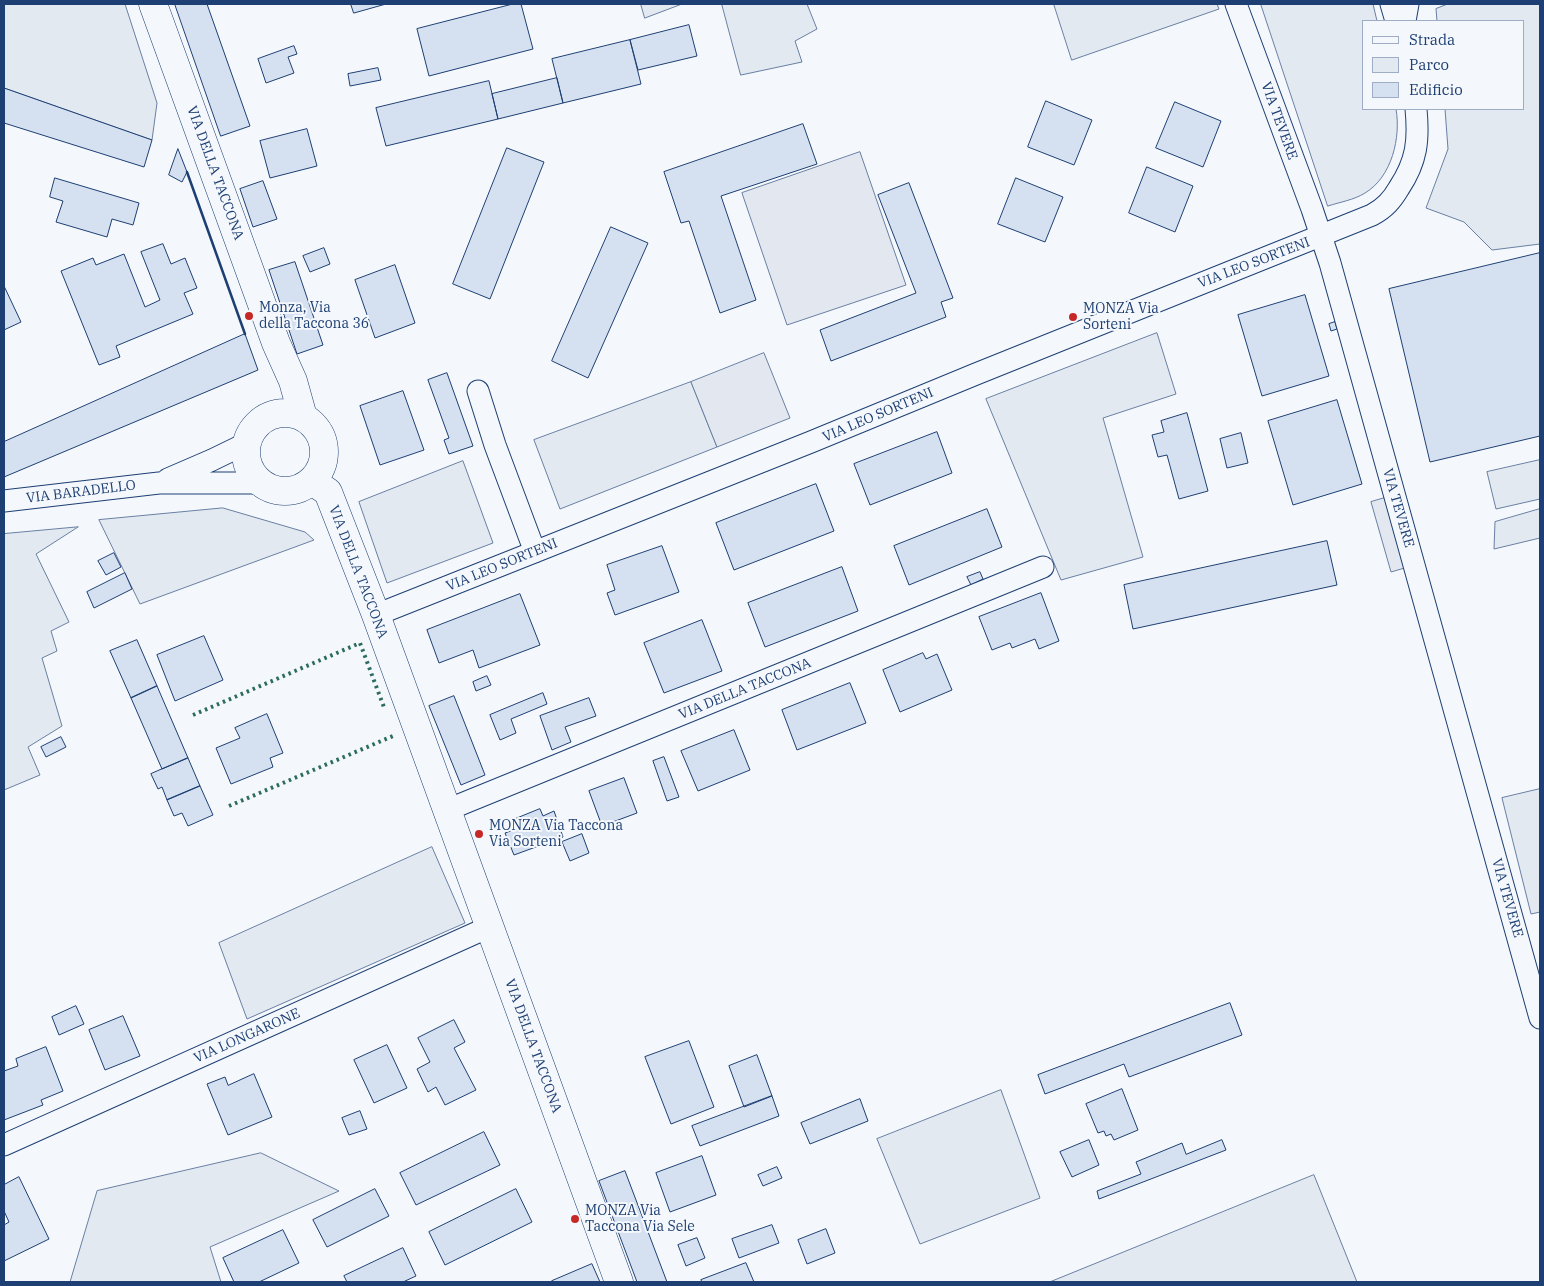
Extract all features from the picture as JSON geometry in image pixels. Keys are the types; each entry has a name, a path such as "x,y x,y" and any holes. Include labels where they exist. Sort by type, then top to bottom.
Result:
{"main road":[{"name":"VIA DELLA TACCONA","path":"153,4 276,343 293,381 303,418 313,425 320,435 324,447 324,459 320,471 312,481 328,492 376,615 619,1282"},
{"name":"VIA DELLA TACCONA","path":"272,416 278,384 276,343"},
{"path":"303,418 293,414 282,413 261,422 252,431 247,443 246,454 248,465 253,475 270,489 292,491 312,481"}],"street":[{"name":"VIA TEVERE","path":"1236,4 1330,263 1540,1018"},
{"path":"1391,4 1396,20"},
{"path":"1405,20 1408,4"},
{"name":"VIA LEO SORTENI","path":"376,615 811,442 1380,211 1396,193 1414,161 1418,129 1416,110"},
{"path":"478,391 494,445 535,552"},
{"name":"VIA BARADELLO","path":"159,483 247,443"},
{"name":"VIA BARADELLO","path":"4,501 159,483 261,483"},
{"name":"VIA DELLA TACCONA","path":"447,810 1043,567"},
{"name":"VIA LONGARONE","path":"4,1145 489,928"}],"green space":[{"path":"4,4 125,4 157,103 152,140 4,88"},
{"path":"641,4 682,4 645,18"},
{"path":"722,4 807,4 817,29 795,41 802,62 741,75"},
{"path":"1054,4 1217,4 1219,9 1072,60"},
{"path":"1261,4 1373,4 1377,20 1362,20 1362,110 1396,110 1396,144 1388,167 1374,186 1352,199 1328,206"},
{"path":"1448,4 1540,4 1540,244 1492,250 1464,222 1426,208 1448,149 1445,110 1524,110 1524,20 1437,20 1436,9"},
{"path":"1157,333 1176,394 1103,418 1143,557 1061,580 986,399"},
{"path":"691,382 717,447 560,509 534,440"},
{"path":"1540,460 1540,499 1496,509 1487,472"},
{"path":"463,461 493,543 387,583 359,502"},
{"path":"223,508 305,532 314,540 140,604 99,520"},
{"path":"1540,509 1540,538 1494,549 1495,522"},
{"path":"78,527 36,554 69,622 51,631 57,651 42,658 62,726 28,747 40,775 4,790 4,534"},
{"path":"1540,789 1540,912 1531,914 1502,798"},
{"path":"432,847 465,923 247,1019 219,943"},
{"path":"1001,1090 1040,1198 920,1244 877,1139"},
{"path":"261,1153 339,1191 210,1247 221,1282 70,1282 97,1191"},
{"path":"1314,1175 1357,1282 1050,1282"}],"shaded area":[{"path":"860,152 906,285 787,325 742,193"},
{"path":"764,353 790,418 717,447 691,382"},
{"path":"1388,497 1408,567 1391,572 1371,502"}],"building":[{"path":"175,4 207,4 250,126 221,136"},
{"path":"351,4 386,4 354,13"},
{"path":"513,4 521,4 533,49 429,76 417,29"},
{"path":"689,25 697,56 638,70 630,40"},
{"path":"630,40 641,84 563,103 552,59"},
{"path":"294,46 297,54 288,57 294,73 266,83 258,59"},
{"path":"378,68 381,80 350,86 348,74"},
{"path":"557,78 563,103 498,119 492,94"},
{"path":"489,81 498,119 386,146 376,108"},
{"path":"4,88 152,140 144,167 4,123"},
{"path":"1046,101 1092,120 1074,165 1028,147"},
{"path":"1175,102 1221,121 1203,167 1156,148"},
{"path":"803,124 817,164 721,196 756,300 720,313 689,221 681,223 664,172"},
{"path":"307,129 317,166 270,178 260,141"},
{"path":"507,148 544,162 490,299 453,284"},
{"path":"178,149 187,172 182,182 169,175"},
{"path":"1147,167 1193,186 1175,232 1129,213"},
{"path":"55,178 139,203 133,225 112,219 107,237 56,222 63,201 50,197"},
{"path":"1016,178 1063,197 1045,242 998,224"},
{"path":"263,181 277,219 253,227 240,189"},
{"path":"909,183 953,298 941,302 946,317 831,361 820,330 916,293 878,195"},
{"path":"611,227 648,243 588,378 552,361"},
{"path":"163,244 171,264 185,258 197,288 184,293 193,314 116,346 120,357 99,365 61,271 93,258 96,265 124,254 145,307 160,300 141,252"},
{"path":"324,248 330,264 310,272 303,256"},
{"path":"1540,253 1540,436 1430,462 1389,289"},
{"path":"295,262 323,345 297,354 269,270"},
{"path":"395,265 415,323 375,338 355,280"},
{"path":"4,286 21,322 4,330"},
{"path":"1305,295 1329,376 1262,396 1238,315"},
{"path":"1335,322 1337,329 1331,331 1329,324"},
{"path":"245,334 258,370 4,477 4,442"},
{"path":"447,373 473,446 449,454 444,440 449,438 428,380"},
{"path":"403,391 424,450 380,465 360,406"},
{"path":"1337,400 1362,484 1293,505 1268,421"},
{"path":"1187,413 1208,491 1179,499 1167,455 1158,457 1152,435 1164,432 1161,421"},
{"path":"937,432 952,473 870,505 854,464"},
{"path":"1241,433 1248,463 1227,468 1220,439"},
{"path":"816,484 834,531 734,570 716,523"},
{"path":"987,509 1002,547 909,585 894,546"},
{"path":"1327,541 1337,585 1133,629 1124,585"},
{"path":"662,546 679,592 615,615 607,593 615,590 607,565"},
{"path":"114,553 121,567 106,575 98,561"},
{"path":"842,567 858,611 765,647 748,603"},
{"path":"980,572 983,579 971,585 967,577"},
{"path":"125,573 132,589 94,608 87,592"},
{"path":"1041,593 1059,641 1039,649 1035,639 1012,648 1010,643 992,650 979,617"},
{"path":"520,594 540,645 479,668 473,650 439,663 427,630"},
{"path":"702,620 722,671 664,693 644,643"},
{"path":"204,636 223,680 175,701 157,655"},
{"path":"137,640 157,686 131,698 110,651"},
{"path":"923,653 926,659 937,654 952,690 900,712 883,670"},
{"path":"487,676 491,685 476,691 473,682"},
{"path":"850,683 866,723 797,750 782,710"},
{"path":"157,686 188,758 162,769 131,698"},
{"path":"543,693 547,704 511,719 516,733 500,740 490,715"},
{"path":"454,696 485,775 461,785 429,706"},
{"path":"589,698 596,716 565,727 571,742 552,750 540,716"},
{"path":"267,714 283,753 270,758 273,767 231,784 216,748 240,738 235,728"},
{"path":"734,730 750,770 698,791 681,751"},
{"path":"61,737 66,747 46,757 41,747"},
{"path":"664,757 679,797 667,801 653,761"},
{"path":"188,758 200,786 167,800 162,787 158,789 151,774"},
{"path":"624,778 637,813 602,826 589,791"},
{"path":"200,786 213,815 188,826 182,813 174,816 167,800"},
{"path":"540,809 543,816 554,811 563,837 514,855 505,833 516,829 513,820"},
{"path":"582,834 589,853 570,861 562,842"},
{"path":"1230,1003 1242,1035 1129,1077 1124,1064 1045,1094 1038,1075"},
{"path":"76,1006 84,1024 59,1035 52,1017"},
{"path":"123,1016 140,1056 105,1070 89,1030"},
{"path":"454,1020 465,1042 454,1048 476,1090 445,1105 436,1087 428,1092 417,1069 430,1062 418,1038"},
{"path":"689,1041 714,1107 671,1124 645,1057"},
{"path":"387,1045 407,1088 374,1103 354,1060"},
{"path":"46,1047 63,1091 41,1100 43,1105 4,1120 4,1071 18,1066 16,1059"},
{"path":"757,1055 772,1096 744,1107 729,1066"},
{"path":"254,1074 272,1117 228,1135 207,1084 225,1077 228,1085"},
{"path":"1122,1089 1138,1130 1114,1140 1111,1134 1106,1136 1104,1131 1098,1133 1086,1104"},
{"path":"772,1096 779,1116 700,1146 692,1126"},
{"path":"860,1099 868,1121 810,1144 801,1123"},
{"path":"360,1111 367,1129 349,1135 342,1118"},
{"path":"484,1132 500,1165 416,1205 400,1173"},
{"path":"1089,1140 1099,1165 1072,1177 1060,1152"},
{"path":"1222,1140 1226,1150 1099,1199 1097,1191 1141,1174 1136,1162 1182,1143 1186,1154"},
{"path":"702,1156 716,1195 670,1212 656,1173"},
{"path":"777,1167 782,1178 763,1186 758,1175"},
{"path":"625,1171 667,1282 637,1282 599,1181"},
{"path":"19,1177 49,1239 4,1261 4,1225 9,1222 4,1211 4,1185"},
{"path":"375,1189 389,1216 327,1247 313,1220"},
{"path":"516,1189 532,1222 445,1265 429,1232"},
{"path":"772,1225 779,1243 739,1258 732,1239"},
{"path":"826,1229 835,1253 807,1264 798,1240"},
{"path":"283,1230 299,1263 259,1282 234,1282 223,1258"},
{"path":"697,1238 705,1258 686,1266 678,1245"},
{"path":"403,1248 416,1276 403,1282 347,1282 344,1276"},
{"path":"746,1263 754,1282 702,1282 701,1280"},
{"path":"592,1264 600,1282 552,1281"}],"hedge":[{"path":"193,715 360,643 385,710"},
{"path":"229,806 393,736"}],"wall":[{"path":"187,172 245,334"}],"place":[{"name":"Monza, Via della Taccona 36","path":"249,316"},
{"name":"MONZA Via Sorteni","path":"1073,317"},
{"name":"MONZA Via Taccona Via Sorteni","path":"479,834"},
{"name":"MONZA Via Taccona Via Sele","path":"575,1219"}]}
